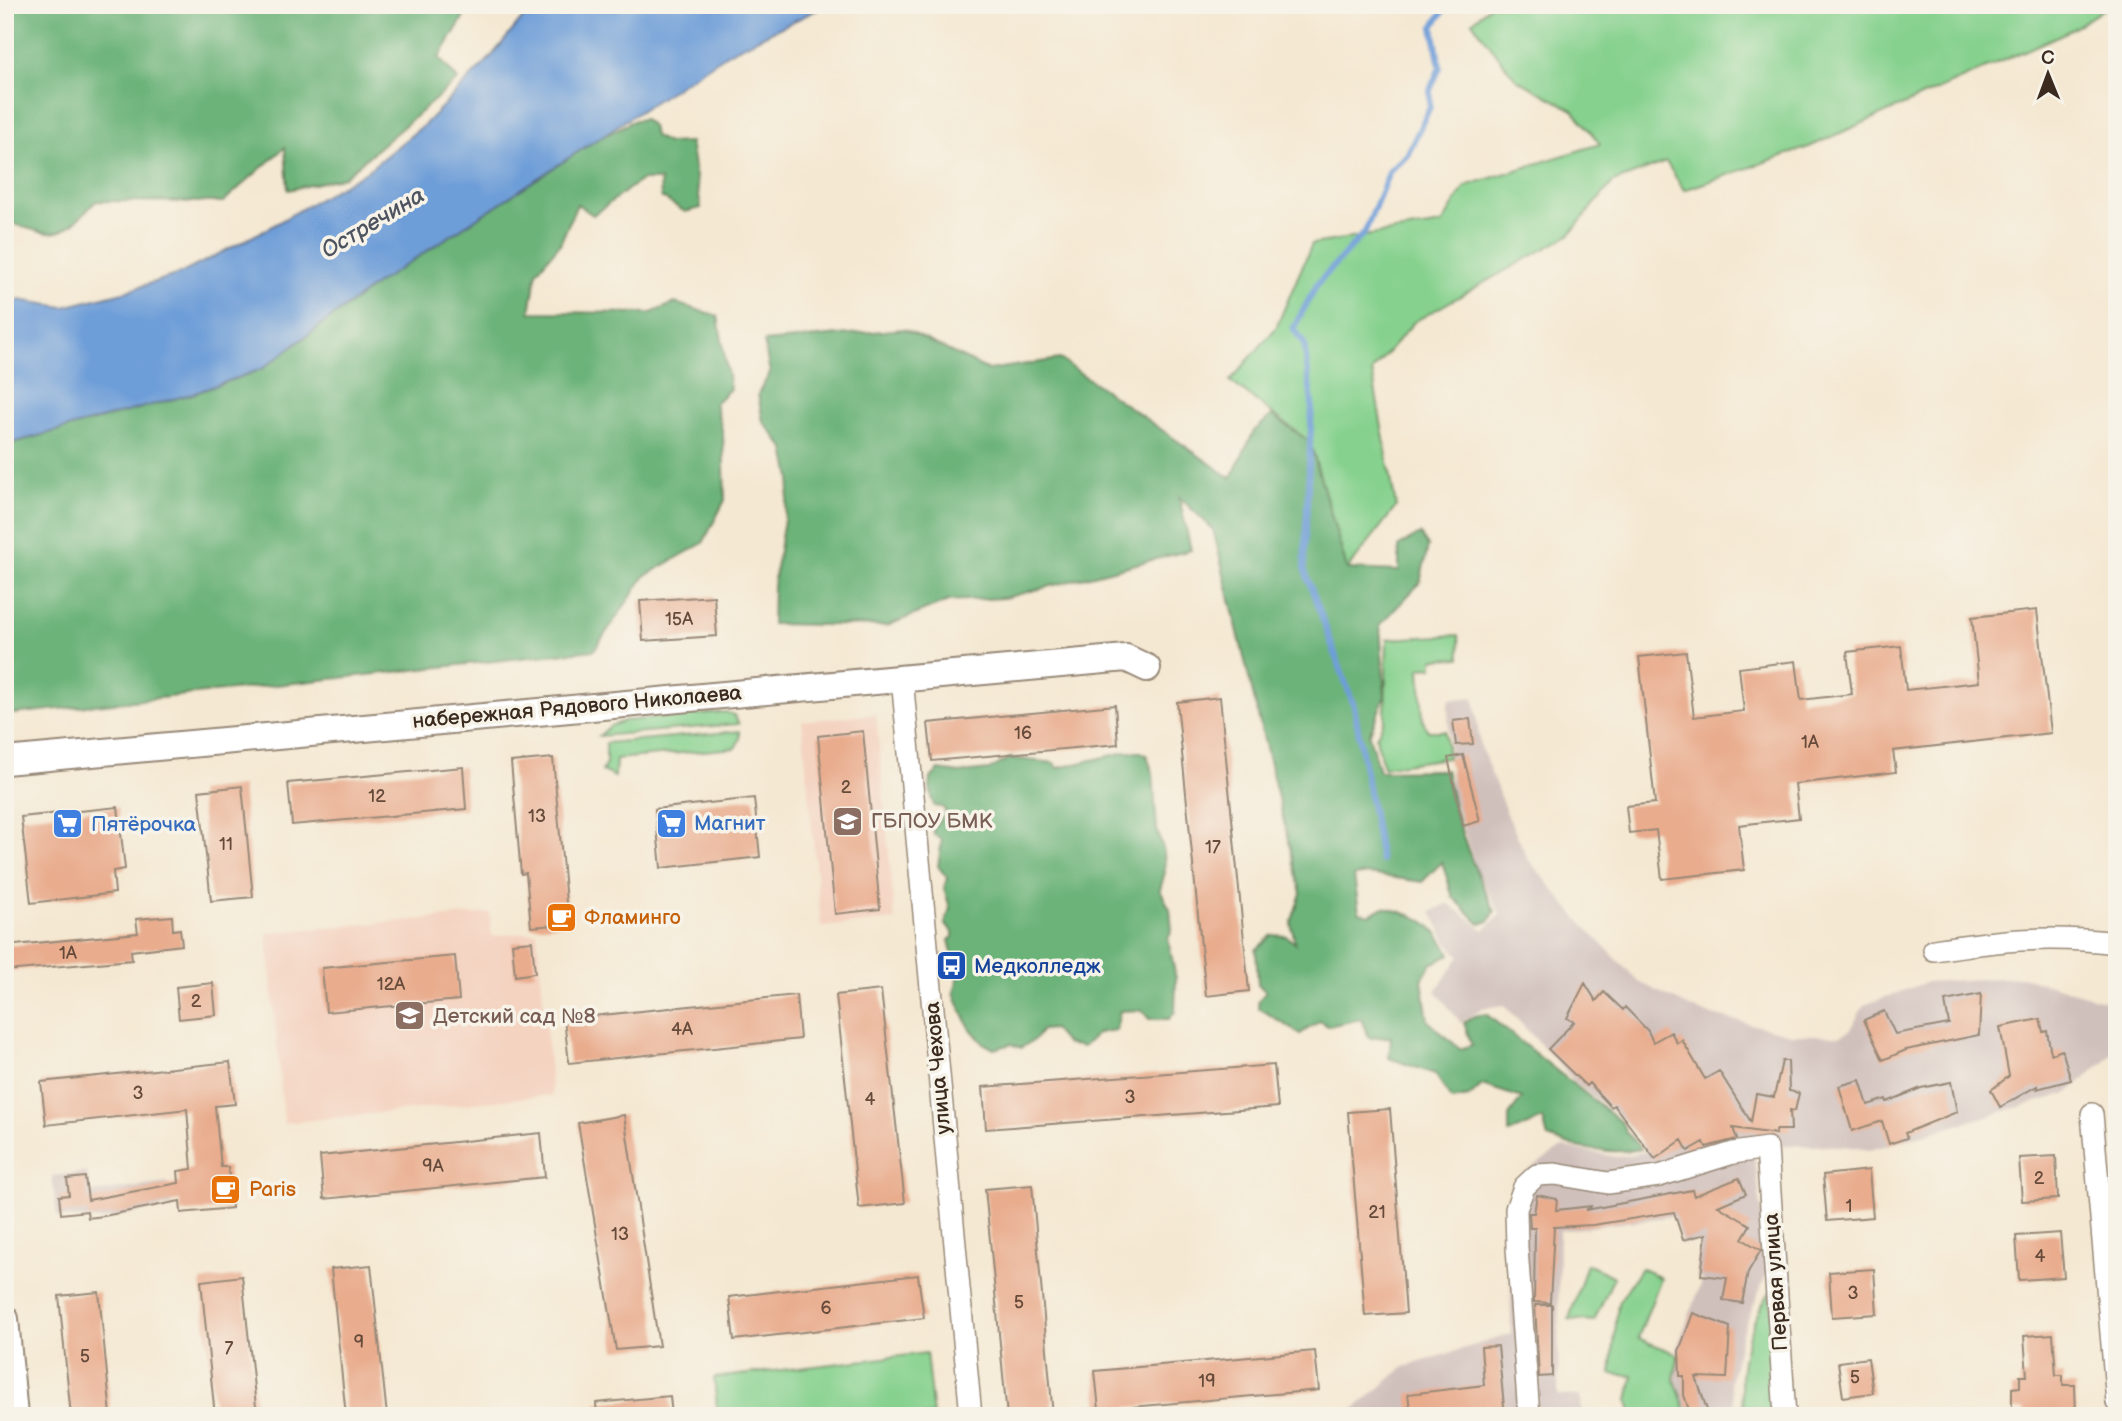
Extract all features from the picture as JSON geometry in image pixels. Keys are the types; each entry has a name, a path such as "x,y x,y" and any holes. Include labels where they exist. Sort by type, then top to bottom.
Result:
{"street":[{"name":"набережная Рядового Николаева","path":"5,761 1126,658 1147,668"},
{"name":"улица Чехова","path":"902,678 971,1416"},
{"path":"1934,950 2025,938 2061,937 2117,943"},
{"path":"2092,1114 2117,1402"},
{"name":"Первая улица","path":"1530,1416 1517,1248 1516,1209 1524,1187 1536,1175 1555,1174 1608,1183 1659,1176 1733,1153 1766,1148 1785,1416"},
{"path":"5,1319 14,1416"}],"shaded area":[{"path":"1474,697 1480,744 1506,812 1528,859 1577,918 1639,982 1700,1012 1791,1034 1838,1036 1850,1031 1864,1005 1927,982 2022,977 2117,1004 2117,1050 2068,1093 1870,1150 1844,1146 1753,1145 1769,1268 1742,1333 1730,1382 1737,1416 1688,1416 1674,1377 1679,1355 1675,1353 1703,1279 1697,1277 1699,1241 1682,1244 1673,1216 1559,1231 1558,1395 1581,1396 1582,1416 1346,1416 1404,1367 1511,1334 1510,1205 1518,1177 1562,1147 1617,1157 1645,1152 1643,1144 1623,1119 1579,1086 1504,1005 1482,1008 1461,1023 1436,991 1460,956 1448,944 1431,912 1448,903 1484,930 1501,914 1478,874 1451,791 1448,705 1450,699"},
{"name":"ГБПОУ БМК","path":"876,714 895,920 821,927 802,721"},
{"name":"Детский сад №8","path":"490,913 492,936 537,932 552,1095 284,1123 267,933"},
{"path":"87,1172 90,1193 168,1183 172,1206 101,1220 57,1217 52,1176"}],"green space":[{"path":"5,5 471,5 439,58 458,80 344,177 288,190 285,147 223,202 96,201 64,229 47,233 5,221"},
{"path":"1491,5 2110,5 2071,30 1809,147 1684,190 1666,162 1613,182 1569,235 1414,322 1372,371 1396,507 1347,570 1310,442 1230,381 1276,328 1312,244 1442,224 1465,186 1600,144 1573,110 1516,79 1472,22"},
{"path":"644,119 652,126 654,136 668,143 690,142 701,208 685,212 661,197 660,180 641,180 593,215 577,204 560,244 537,271 530,312 651,313 675,303 718,316 730,389 715,403 723,434 725,500 703,543 645,576 594,650 5,715 5,445 192,394 262,369 375,285 596,140 635,120"},
{"path":"904,329 988,370 1060,359 1231,478 1254,431 1272,415 1310,442 1347,569 1399,571 1399,546 1420,534 1428,546 1420,583 1380,625 1385,696 1369,735 1379,771 1446,770 1465,842 1495,911 1489,921 1480,924 1453,897 1442,862 1422,882 1368,874 1354,876 1359,912 1369,915 1384,907 1416,917 1438,934 1450,955 1431,964 1422,980 1428,1021 1460,1049 1472,1045 1464,1023 1474,1016 1486,1014 1622,1123 1641,1149 1605,1151 1560,1142 1548,1138 1543,1119 1509,1133 1509,1115 1522,1098 1482,1085 1469,1097 1452,1100 1435,1074 1389,1058 1391,1037 1369,1038 1361,1019 1328,1026 1320,1021 1300,1034 1259,1008 1258,1001 1266,992 1258,984 1256,950 1272,935 1286,936 1295,943 1291,923 1301,893 1213,529 1179,497 1191,550 1004,598 948,601 887,626 772,624 773,586 791,478 785,449 763,421 758,394 770,373 764,342"},
{"path":"1459,635 1460,658 1433,659 1433,667 1420,668 1423,721 1428,731 1445,731 1448,758 1383,767 1376,737 1385,719 1387,639"},
{"path":"725,712 734,715 739,724 599,736 610,726 624,721"},
{"path":"740,731 740,739 735,748 616,759 615,777 602,771 606,764 606,743"},
{"path":"1126,752 1141,752 1147,756 1153,774 1157,830 1164,852 1165,872 1160,890 1170,909 1172,930 1168,938 1176,979 1175,1012 1169,1019 1149,1019 1142,1010 1120,1011 1116,1030 1098,1033 1083,1047 1066,1044 1053,1029 1042,1030 1035,1039 1021,1048 1011,1044 994,1049 983,1043 970,1028 954,992 958,978 949,940 953,937 953,932 945,924 950,908 944,888 947,878 938,866 942,840 934,835 933,829 946,812 942,807 934,806 931,778 939,770 960,773 989,770 1010,758 1054,763 1058,768"},
{"path":"1587,1264 1614,1277 1594,1321 1569,1319"},
{"path":"1641,1268 1661,1278 1638,1338 1679,1355 1674,1378 1688,1416 1632,1416 1628,1401 1633,1376 1611,1374 1618,1303"},
{"path":"1770,1292 1778,1416 1747,1416 1741,1386 1745,1352 1755,1320"},
{"path":"926,1353 933,1416 718,1416 714,1378"}],"water":[{"name":"Остречина","path":"533,5 827,5 730,52 375,285 262,369 192,394 5,445 5,298 64,307 127,291 182,273 265,230 367,171 425,124 491,57"}],"building":[{"path":"714,596 717,636 643,641 640,601"},
{"path":"2037,610 2051,733 1893,751 1896,772 1795,784 1799,818 1739,825 1744,870 1662,879 1656,830 1629,833 1626,806 1655,803 1639,657 1686,652 1694,717 1744,711 1739,668 1796,661 1801,700 1852,694 1847,652 1901,646 1906,690 1979,682 1972,617"},
{"path":"1220,697 1249,991 1206,996 1177,702"},
{"path":"1115,705 1118,744 932,761 928,723"},
{"path":"1470,719 1473,744 1456,745 1453,721"},
{"path":"863,731 880,909 835,914 818,736"},
{"path":"1463,755 1480,821 1463,826 1448,758"},
{"path":"553,758 568,924 531,927 526,873 521,874 511,762"},
{"path":"463,767 466,809 292,825 288,783"},
{"path":"242,786 253,897 211,901 199,791"},
{"path":"754,798 760,857 661,868 655,809"},
{"path":"118,807 125,869 113,871 115,893 31,903 21,817"},
{"path":"172,916 173,930 180,929 182,945 131,951 132,960 5,971 5,946 138,933 136,919"},
{"path":"532,941 535,973 515,976 512,943"},
{"path":"455,956 459,1000 326,1012 322,968"},
{"path":"213,983 216,1015 179,1019 176,987"},
{"path":"1585,983 1596,1001 1604,992 1623,1010 1625,1007 1648,1031 1653,1042 1671,1032 1677,1043 1682,1040 1705,1079 1719,1071 1751,1122 1756,1094 1774,1097 1782,1061 1788,1061 1789,1091 1799,1093 1795,1111 1790,1110 1791,1130 1776,1130 1776,1134 1733,1128 1737,1139 1706,1147 1704,1142 1688,1151 1682,1140 1655,1159 1614,1105 1611,1107 1589,1083 1586,1086 1548,1049 1574,1022 1567,1018"},
{"path":"881,990 905,1203 859,1208 836,995"},
{"path":"1981,994 1979,1035 1906,1050 1883,1060 1864,1020 1884,1011 1895,1034 1949,1024 1945,1001"},
{"path":"796,995 800,1039 569,1063 564,1019"},
{"path":"2040,1019 2043,1032 2047,1031 2051,1054 2062,1050 2071,1080 2037,1089 2037,1086 2000,1107 1991,1090 2009,1076 2000,1027"},
{"path":"230,1062 235,1104 215,1106 221,1167 228,1167 232,1208 181,1213 180,1201 88,1218 87,1211 61,1214 59,1196 69,1195 67,1179 85,1177 88,1200 179,1183 178,1171 192,1169 187,1109 46,1125 41,1082"},
{"path":"1274,1065 1278,1107 986,1129 983,1087"},
{"path":"1860,1080 1868,1105 1886,1099 1887,1102 1921,1088 1951,1082 1957,1112 1905,1133 1907,1138 1889,1144 1882,1121 1852,1131 1839,1086"},
{"path":"1390,1109 1406,1313 1365,1316 1348,1112"},
{"path":"624,1115 659,1346 616,1350 578,1123"},
{"path":"541,1133 545,1177 324,1199 320,1156"},
{"path":"2056,1156 2058,1199 2022,1201 2019,1158"},
{"path":"1869,1170 1873,1217 1827,1221 1823,1175"},
{"path":"1739,1178 1746,1194 1718,1206 1750,1225 1742,1239 1761,1250 1748,1272 1742,1303 1723,1300 1727,1278 1701,1275 1706,1234 1683,1240 1674,1212 1593,1225 1554,1227 1550,1303 1534,1302 1535,1228 1530,1228 1529,1213 1534,1213 1537,1195 1557,1199 1556,1210 1592,1206 1586,1210 1692,1190 1694,1196"},
{"path":"1032,1185 1053,1416 1007,1416 985,1189"},
{"path":"2060,1233 2064,1277 2019,1280 2016,1236"},
{"path":"371,1265 387,1416 346,1416 331,1269"},
{"path":"1874,1269 1877,1314 1832,1317 1829,1272"},
{"path":"918,1275 924,1318 734,1340 729,1297"},
{"path":"242,1276 257,1416 215,1416 201,1281"},
{"path":"99,1292 111,1416 71,1416 59,1296"},
{"path":"1535,1305 1552,1305 1552,1376 1539,1377"},
{"path":"1693,1313 1730,1327 1727,1378 1696,1377 1709,1416 1691,1416 1684,1395 1684,1376 1680,1376 1679,1351"},
{"path":"2053,1334 2056,1375 2063,1375 2063,1385 2075,1385 2076,1416 2024,1416 2024,1409 2012,1410 2012,1388 2020,1387 2020,1376 2027,1376 2024,1336"},
{"path":"1498,1346 1505,1416 1411,1416 1408,1394 1484,1385 1481,1347"},
{"path":"1315,1351 1319,1390 1099,1410 1095,1371"},
{"path":"1868,1358 1873,1393 1843,1397 1838,1362"},
{"path":"670,1396 672,1416 597,1416 596,1403"}],"waterway":[{"path":"1381,861 1354,706 1304,568 1312,404 1304,343 1293,329 1318,283 1365,232 1390,170 1407,155 1430,107 1430,90 1440,67 1433,27 1447,5"}],"place":[{"name":"ГБПОУ БМК","path":"848,821"},
{"name":"Магнит","path":"671,823"},
{"name":"Пятёрочка","path":"68,824"},
{"name":"Фламинго","path":"561,917"},
{"name":"Медколледж","path":"951,966"},
{"name":"Детский сад №8","path":"410,1016"},
{"name":"Paris","path":"226,1189"}]}
